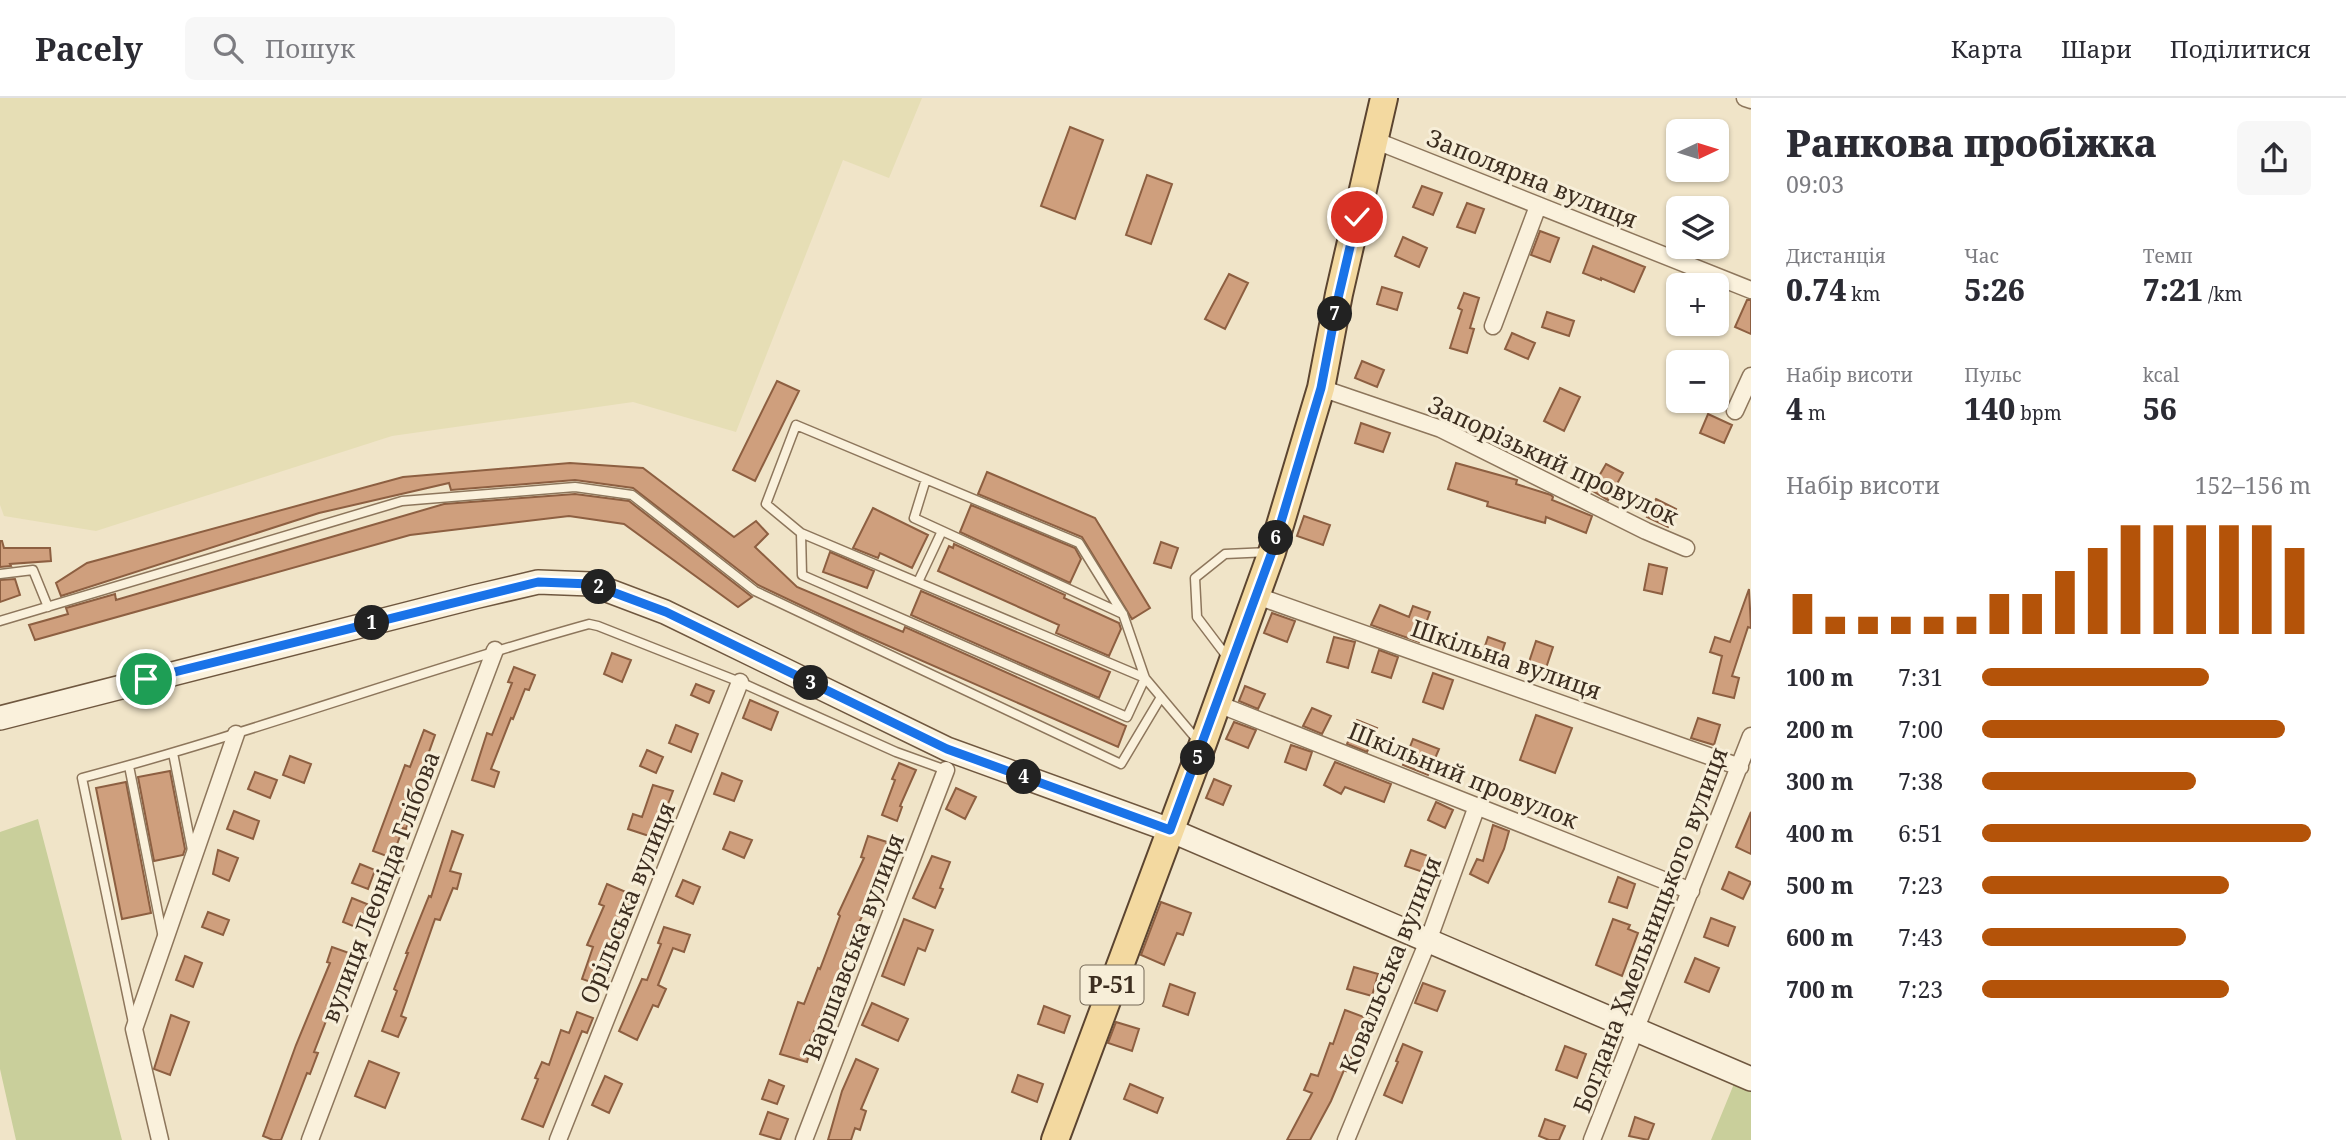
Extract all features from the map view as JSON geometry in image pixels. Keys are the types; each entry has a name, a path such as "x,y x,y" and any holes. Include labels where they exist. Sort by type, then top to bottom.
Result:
{"main road":[{"name":"Р-51","path":"1055,1140 1272,552 1321,388 1339,294 1384,98"}],"street":[{"path":"1745,98 1751,100"},
{"name":"Заполярна вулиця","path":"1374,140 1751,290"},
{"path":"1493,326 1538,206"},
{"path":"1735,411 1751,376"},
{"name":"Запорізький провулок","path":"1321,388 1441,429 1646,531 1686,548"},
{"path":"0,718 538,582 591,584 666,612 947,749 1170,830 1751,1079"},
{"name":"Шкільна вулиця","path":"1257,596 1740,767"},
{"name":"вулиця Леоніда Глібова","path":"310,1140 495,650"},
{"name":"Орільська вулиця","path":"558,1140 740,682"},
{"name":"Шкільний провулок","path":"1217,704 1691,891"},
{"path":"160,1140 134,1029 236,734"},
{"name":"Богдана Хмельницького вулиця","path":"1592,1140 1751,736"},
{"name":"Варшавська вулиця","path":"804,1140 946,771"},
{"name":"Ковальська вулиця","path":"1346,1140 1428,941 1477,806"}],"lane":[{"path":"1145,678 801,533 766,505 796,425 1079,543 1123,614 1145,678 1202,746"},
{"path":"926,479 914,518 1123,614"},
{"path":"0,621 402,501 575,487 632,495 755,591 1121,764 1161,697"},
{"path":"918,583 942,531"},
{"path":"801,533 802,575 1127,717 1145,678"},
{"path":"1232,663 1197,617 1195,578 1225,554 1272,552"},
{"path":"0,574 33,570 48,607"},
{"path":"134,1029 82,778 236,734 495,650 589,624 740,682 946,771"},
{"path":"173,753 194,859"},
{"path":"129,766 164,944"}],"shaded area":[{"path":"0,98 922,98 889,178 843,160 736,432 633,402 392,436 96,531 4,516 0,505"}],"green space":[{"path":"38,819 122,1140 16,1140 0,1069 0,832"},
{"path":"1738,1074 1751,1079 1751,1140 1711,1140"}],"building":[{"path":"1070,127 1103,140 1075,219 1041,206"},
{"path":"1147,175 1172,184 1151,244 1126,235"},
{"path":"1422,186 1442,193 1433,215 1413,207"},
{"path":"1467,203 1484,209 1475,233 1457,227"},
{"path":"1540,231 1559,238 1550,262 1531,255"},
{"path":"1403,237 1427,248 1419,267 1395,256"},
{"path":"1593,246 1645,267 1634,292 1583,273"},
{"path":"1229,274 1248,283 1225,329 1205,319"},
{"path":"1382,287 1402,293 1397,310 1377,304"},
{"path":"1464,293 1479,298 1470,328 1474,329 1467,353 1450,348 1462,310 1458,308"},
{"path":"1747,300 1751,300 1751,334 1735,327"},
{"path":"1547,312 1574,321 1569,336 1542,327"},
{"path":"1512,333 1535,343 1528,359 1505,349"},
{"path":"1362,361 1384,370 1377,387 1355,378"},
{"path":"777,381 799,391 755,481 733,470"},
{"path":"1560,388 1580,397 1564,431 1544,421"},
{"path":"1708,414 1732,425 1724,443 1700,433"},
{"path":"1361,423 1390,433 1383,452 1355,443"},
{"path":"570,463 643,468 734,537 756,521 768,534 755,547 797,587 903,632 905,627 1126,726 1118,747 859,633 758,585 633,488 575,480 451,490 449,483 319,513 61,596 56,583 87,563 403,477"},
{"path":"1456,463 1517,480 1516,484 1551,495 1552,500 1592,516 1586,533 1546,517 1545,523 1487,506 1488,502 1448,489"},
{"path":"1606,464 1623,473 1608,500 1591,490"},
{"path":"987,472 1095,518 1150,608 1132,619 1082,537 978,494"},
{"path":"575,494 629,501 752,597 738,607 624,524 569,516 410,535 35,640 29,625 68,614 66,608 115,594 116,600 444,504"},
{"path":"1656,499 1676,509 1668,527 1647,517"},
{"path":"971,505 1075,548 1081,559 1070,583 960,532"},
{"path":"873,508 928,535 912,568 880,553 878,558 853,548"},
{"path":"1304,516 1330,525 1323,545 1297,536"},
{"path":"0,541 4,548 50,548 51,561 0,567"},
{"path":"1161,542 1178,548 1171,568 1154,563"},
{"path":"954,544 1119,623 1121,629 1109,656 1056,633 1059,625 938,571 949,546 953,548"},
{"path":"830,552 874,571 867,588 823,572"},
{"path":"1649,564 1667,568 1662,594 1644,590"},
{"path":"15,579 20,595 0,602 0,580"},
{"path":"1749,589 1751,628 1748,627 1732,676 1739,678 1734,698 1713,693 1722,656 1710,652 1715,637 1730,642"},
{"path":"921,591 1110,672 1099,698 911,615"},
{"path":"1380,605 1409,617 1413,606 1430,612 1419,642 1371,625"},
{"path":"1272,613 1295,621 1287,642 1264,633"},
{"path":"1334,637 1355,642 1348,668 1327,662"},
{"path":"1488,637 1505,643 1497,667 1480,661"},
{"path":"1536,641 1553,647 1545,671 1528,665"},
{"path":"1379,650 1398,657 1391,678 1372,672"},
{"path":"612,653 631,660 622,682 604,674"},
{"path":"514,667 535,675 529,690 525,689 513,719 511,718 491,769 499,772 494,787 472,780 487,733 492,735 512,683 508,682"},
{"path":"1433,673 1453,680 1443,709 1423,702"},
{"path":"696,684 714,691 709,703 691,695"},
{"path":"1245,686 1265,694 1258,709 1239,701"},
{"path":"750,700 778,712 771,730 743,718"},
{"path":"1312,708 1331,716 1322,734 1303,726"},
{"path":"1536,715 1572,728 1555,773 1520,760"},
{"path":"1698,718 1720,725 1714,745 1691,738"},
{"path":"1357,720 1377,728 1367,752 1347,744"},
{"path":"1234,722 1256,730 1248,748 1226,739"},
{"path":"676,725 698,734 691,752 669,743"},
{"path":"424,730 435,735 410,805 414,807 392,858 373,851 405,765 410,767"},
{"path":"1413,739 1439,749 1428,775 1403,765"},
{"path":"1291,745 1312,752 1306,770 1285,762"},
{"path":"647,750 663,757 656,773 640,766"},
{"path":"290,756 311,764 304,783 283,775"},
{"path":"1335,762 1391,784 1384,802 1345,787 1341,794 1324,785"},
{"path":"899,763 916,770 900,806 902,807 897,821 882,815"},
{"path":"170,771 185,849 183,855 154,861 138,777"},
{"path":"255,772 277,780 270,798 248,789"},
{"path":"722,773 742,781 734,801 714,794"},
{"path":"1214,779 1231,786 1223,805 1206,798"},
{"path":"126,782 151,913 122,919 96,788"},
{"path":"653,785 673,791 655,838 628,829 633,814 642,817"},
{"path":"956,788 976,797 965,819 946,809"},
{"path":"1436,802 1453,810 1445,828 1428,820"},
{"path":"234,811 259,821 253,839 227,829"},
{"path":"1751,812 1751,854 1736,847"},
{"path":"1493,825 1509,831 1504,849 1488,883 1470,874 1477,859 1483,861"},
{"path":"452,831 463,835 450,871 461,874 457,889 453,888 440,920 435,919 401,1016 406,1018 398,1037 382,1031 397,991 394,989 406,953 429,896 431,897"},
{"path":"730,832 752,840 744,858 723,849"},
{"path":"868,836 887,842 877,876 861,911 864,913 849,941 852,942 845,961 809,1043 812,1044 807,1062 780,1054 798,1002 804,1004 818,968 820,969 840,916 838,914 864,858 861,857"},
{"path":"218,850 238,858 229,881 213,874"},
{"path":"1411,850 1431,857 1426,873 1405,866"},
{"path":"932,856 950,862 935,908 913,898"},
{"path":"360,864 375,870 368,889 352,883"},
{"path":"1729,872 1751,882 1743,899 1722,889"},
{"path":"1618,877 1635,884 1627,908 1609,902"},
{"path":"683,880 700,887 693,904 676,896"},
{"path":"607,884 633,895 620,931 622,932 608,963 613,964 605,987 582,979 593,947 587,945 604,906 599,904"},
{"path":"352,898 367,904 358,928 343,922"},
{"path":"1161,902 1191,913 1183,935 1177,933 1164,965 1141,955"},
{"path":"208,912 229,920 223,935 202,927"},
{"path":"1711,918 1735,927 1728,946 1704,937"},
{"path":"904,919 933,930 925,951 918,948 904,985 882,976"},
{"path":"1613,919 1630,925 1628,929 1638,933 1622,976 1596,965"},
{"path":"664,927 690,935 684,952 673,948 658,985 666,989 658,1007 653,1005 637,1040 619,1031 642,979 647,980 661,944 658,943"},
{"path":"332,947 352,954 314,1052 318,1053 310,1074 307,1073 281,1140 273,1140 263,1136 330,963 327,962"},
{"path":"185,956 202,963 193,987 176,980"},
{"path":"1695,958 1719,968 1709,992 1685,982"},
{"path":"1354,967 1378,974 1372,996 1347,989"},
{"path":"1423,983 1445,991 1437,1011 1415,1003"},
{"path":"1170,984 1195,993 1188,1015 1163,1006"},
{"path":"872,1003 908,1019 898,1041 862,1025"},
{"path":"1044,1006 1070,1016 1064,1033 1038,1024"},
{"path":"1345,1010 1369,1019 1362,1038 1359,1037 1346,1071 1344,1070 1310,1140 1287,1140 1312,1093 1304,1090 1311,1074 1318,1076"},
{"path":"577,1012 593,1018 587,1033 582,1031 543,1127 522,1119 542,1062 549,1065 561,1030 569,1033"},
{"path":"171,1015 189,1022 170,1075 154,1069"},
{"path":"1116,1022 1139,1029 1132,1051 1108,1043"},
{"path":"1403,1044 1422,1052 1402,1103 1384,1095"},
{"path":"1565,1046 1586,1054 1577,1078 1556,1070"},
{"path":"856,1059 878,1069 861,1109 866,1111 860,1130 855,1128 851,1140 828,1140 842,1091"},
{"path":"369,1061 399,1073 385,1108 355,1096"},
{"path":"1018,1075 1043,1084 1037,1102 1012,1092"},
{"path":"605,1076 622,1084 609,1113 592,1105"},
{"path":"769,1080 784,1086 777,1104 762,1099"},
{"path":"1130,1084 1163,1098 1157,1113 1124,1099"},
{"path":"768,1112 788,1119 780,1140 760,1134"},
{"path":"1635,1117 1654,1124 1648,1140 1629,1136"},
{"path":"1545,1119 1565,1126 1559,1140 1539,1136"}],"route":[{"path":"146,679 538,582 591,584 666,612 947,749 1170,830 1272,552 1321,388 1357,217"}]}
